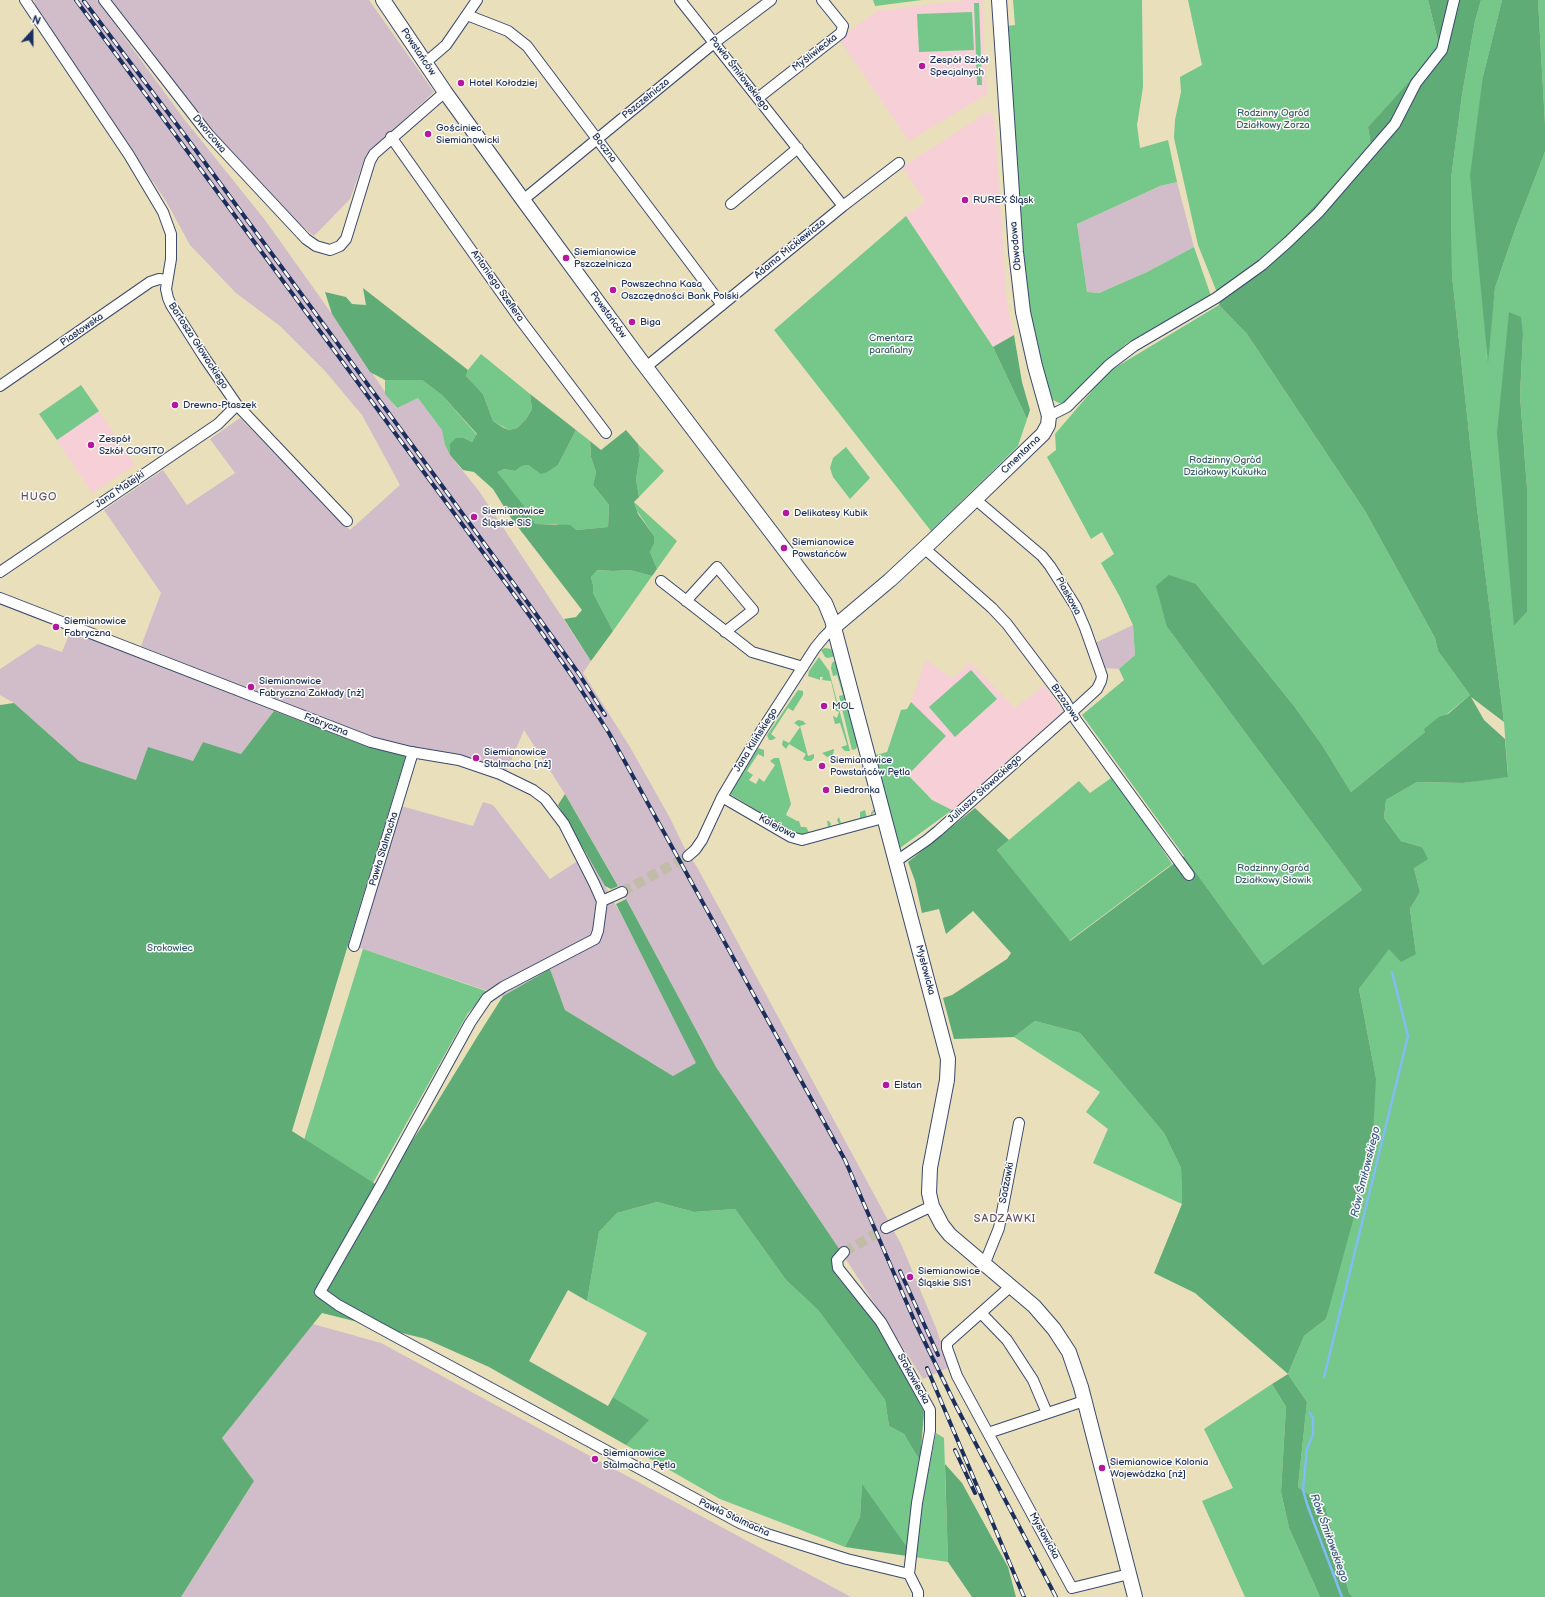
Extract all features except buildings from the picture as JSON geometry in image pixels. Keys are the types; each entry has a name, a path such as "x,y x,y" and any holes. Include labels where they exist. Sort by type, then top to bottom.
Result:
{"street":[{"name":"Bartosza Głowackiego","path":"25,0 129,154 163,212 171,234 171,259 166,289 171,305 237,405 347,521"},
{"name":"Dworcowa","path":"104,0 208,134 306,239 316,246 330,250 340,246 346,239 370,161 374,154 391,137"},
{"name":"Powstańców","path":"383,0 445,92 523,200 646,367 816,591 824,603 834,628"},
{"path":"425,63 446,45 477,0"},
{"name":"Pawła Śmiłowskiego","path":"680,0 843,206"},
{"name":"Pszczelnicza","path":"523,200 714,43 771,0"},
{"name":"Myśliwiecka","path":"758,98 841,33 843,26 822,0"},
{"name":"Obwodowa","path":"999,0 1016,252 1023,312 1035,366 1049,416"},
{"path":"1049,416 1067,407 1108,365 1134,346 1216,298 1262,265 1318,213 1396,124 1416,83 1442,50 1449,28 1454,0"},
{"name":"Boczna","path":"467,15 508,32 527,46 598,138 722,305"},
{"path":"391,137 445,92"},
{"name":"Antoniego Szeflera","path":"391,137 522,322 606,433"},
{"path":"731,204 798,148"},
{"name":"Adama Mickiewicza","path":"646,367 843,206 899,163"},
{"name":"Piastowska","path":"0,386 148,284 159,279 167,280"},
{"name":"Jana Matejki","path":"0,572 218,424 237,405"},
{"name":"Cmentarna","path":"834,628 924,548 1043,434 1048,425 1049,416"},
{"name":"Piaskowa","path":"975,499 1042,556 1055,572 1076,607 1102,676 1097,689 1072,712"},
{"name":"Brzozowa","path":"924,548 992,608 1016,636 1189,875"},
{"path":"686,601 717,567 753,610 725,632"},
{"path":"661,581 752,652 803,667"},
{"name":"Fabryczna","path":"0,598 371,742 413,752 459,760 500,774 533,790 545,799 564,824 602,901"},
{"name":"Jana Kilińskiego","path":"688,856 695,850 702,840 735,773 803,667 824,637 834,628"},
{"name":"Mysłowicka","path":"834,628 883,818 948,1059 946,1086 930,1168 929,1192 932,1206 950,1235 1039,1311 1060,1337 1074,1364 1135,1597"},
{"name":"Juliusza Słowackiego","path":"895,862 927,840 1072,712"},
{"name":"Pawła Stalmacha","path":"354,946 413,752"},
{"name":"Kolejowa","path":"722,797 792,837 802,840 883,818"},
{"path":"602,901 622,892"},
{"name":"Pawła Stalmacha","path":"602,901 598,931 595,939 503,987 487,998 470,1022 380,1187 320,1292 338,1305 700,1502 761,1531 847,1559 909,1574"},
{"name":"Sadzawki","path":"984,1265 999,1228 1019,1123"},
{"path":"886,1228 932,1206"},
{"name":"Srokowiecka","path":"844,1252 837,1260 838,1268 881,1322 930,1410 930,1431 917,1503 909,1574"},
{"name":"Mysłowicka","path":"1010,1286 947,1343 947,1348 957,1376 1072,1588 1129,1574"},
{"path":"981,1313 1007,1340 1033,1380 1047,1413"},
{"path":"988,1433 1084,1401"},
{"path":"909,1574 918,1592 918,1597"}],"shaded area":[{"path":"34,0 97,0 184,119 265,220 332,314 396,408 418,398 443,430 445,445 450,455 479,491 591,661 583,673 630,747 670,818 685,849 697,867 902,1246 936,1328 950,1367 923,1379 840,1250 716,1067 626,899 565,794 524,730 503,780 460,765 414,754 411,746 402,745 352,731 141,646 161,593 104,510 163,470 187,505 235,473 210,439 240,418 350,530 400,485 362,415 325,371 280,326 236,293 190,245 166,201 37,10"},
{"path":"109,0 369,0 434,92 366,155 350,199 314,236 296,221 212,133"},
{"name":"Zespół Szkół Specjalnych","path":"967,0 982,0 987,94 909,141 839,39 877,11"},
{"path":"988,112 994,116 1007,305 1014,335 993,347 906,216 925,202 902,167"},
{"path":"1177,182 1194,247 1147,272 1099,293 1087,292 1077,224 1160,186"},
{"name":"Zespół Szkół COGITO","path":"81,385 135,465 92,493 39,414"},
{"path":"1133,625 1135,655 1119,669 1102,668 1095,643"},
{"path":"71,630 274,711 241,754 203,742 193,761 136,780 79,761 14,703 0,695 0,669 38,644 62,652"},
{"path":"926,660 953,679 970,662 1015,708 1044,685 1063,711 952,810 932,800 908,775 946,736 911,702"},
{"path":"483,802 493,805 550,879 587,855 622,916 697,1063 673,1076 565,1010 550,969 503,996 354,946 401,806 473,826"},
{"path":"313,1324 381,1343 851,1597 181,1597 254,1481 222,1438"}],"green space":[{"path":"873,0 922,0 875,6"},
{"path":"1013,0 1142,0 1143,87 1137,125 1140,148 1168,140 1177,182 1160,186 1077,224 1087,292 1099,293 1147,272 1194,247 1211,296 1127,343 1085,382 1066,403 1059,403 1049,398 1025,298 1007,26 1015,25"},
{"name":"Rodzinny Ogród Działkowy Zorza","path":"1188,0 1428,0 1439,45 1413,78 1368,127 1371,146 1273,249 1216,290 1198,245 1174,138 1175,120 1181,92 1180,77 1202,65"},
{"path":"1428,0 1481,0 1475,21 1462,95 1451,179 1452,275 1477,508 1504,722 1471,697 1484,720 1505,739 1508,777 1463,783 1417,782 1386,800 1384,818 1401,841 1422,847 1428,859 1414,868 1420,892 1410,909 1416,954 1401,962 1389,949 1359,989 1376,1078 1372,1151 1326,1319 1304,1336 1288,1374 1195,1293 1154,1273 1182,1204 1181,1168 1164,1133 1080,1033 1035,1021 1014,1037 954,1039 943,998 952,995 1007,959 1011,953 973,911 946,934 939,909 922,913 915,881 908,862 975,808 1009,840 997,850 1070,941 1184,856 1263,965 1362,890 1167,627 1156,586 1169,575 1196,584 1294,706 1322,745 1351,792 1425,732 1424,729 1440,716 1448,714 1470,695 1438,651 1435,638 1365,511 1247,334 1219,305 1220,301 1216,290 1273,249 1371,146 1368,127 1408,83 1439,45"},
{"path":"1481,0 1502,0 1483,76 1487,360 1495,288 1516,227 1545,152 1545,1597 1353,1597 1349,1593 1325,1506 1298,1487 1307,1402 1288,1374 1304,1336 1326,1319 1376,1078 1359,989 1389,948 1416,954 1410,909 1420,892 1414,868 1422,847 1401,841 1384,818 1386,800 1417,782 1463,783 1508,776 1504,722 1477,508 1452,275 1451,179 1462,95 1475,21","holes":["1510,312 1523,335 1520,396 1527,488 1527,612 1514,626"]},
{"path":"1502,0 1538,0 1545,124 1545,152 1516,227 1495,288 1488,363 1470,176 1483,76"},
{"path":"1538,0 1545,0 1545,124"},
{"path":"974,3 979,3 982,85 977,85"},
{"path":"972,12 974,50 919,52 917,14"},
{"name":"Cmentarz parafialny","path":"906,216 993,347 1027,419 1018,446 931,531 774,330"},
{"path":"363,288 468,370 466,376 483,394 493,421 509,430 517,428 526,419 532,409 530,394 576,430 558,465 547,472 541,474 528,465 522,466 515,471 504,469 497,472 528,511 535,524 570,525 576,530 608,527 609,505 593,485 596,472 591,457 590,441 601,450 626,430 638,444 640,455 636,479 639,497 634,502 638,514 654,536 654,544 650,552 657,569 652,576 630,570 597,570 591,577 593,593 613,631 591,661 564,619 576,617 582,610 511,518 493,489 474,472 463,470 450,455 450,444 456,438 464,438 472,442 477,434 442,395 422,380 385,380 370,372 332,314 325,292 346,297 352,304 366,305"},
{"name":"Rodzinny Ogród Działkowy Kukułka","path":"1219,305 1247,334 1365,511 1435,638 1438,651 1470,695 1447,714 1440,716 1425,732 1351,792 1322,745 1294,706 1196,584 1167,627 1362,890 1263,965 1082,715 1124,680 1119,669 1135,655 1133,625 1120,597 1101,563 1114,554 1102,532 1091,539 1047,457 1056,450 1055,434 1108,372"},
{"path":"1509,312 1521,317 1523,335 1520,396 1527,488 1527,612 1514,626 1497,433"},
{"path":"1014,335 1022,382 1030,410 1027,419 993,347"},
{"path":"481,354 530,394 532,409 526,419 517,428 509,430 493,421 483,394 466,376 468,370"},
{"path":"385,380 422,380 442,395 477,435 472,442 464,438 450,444 450,455 445,445 442,430 418,398 397,408 385,394"},
{"path":"81,385 99,411 57,440 39,414"},
{"path":"576,430 590,441 591,457 596,472 593,485 609,505 608,527 576,530 556,524 535,524 528,511 496,472 504,469 515,471 522,466 528,465 541,473 558,465"},
{"path":"638,444 664,471 639,497 636,479 640,455"},
{"path":"846,447 870,478 850,499 833,477 830,468 833,458"},
{"path":"634,502 677,541 657,569 650,552 654,544 654,536 637,511"},
{"path":"596,570 630,570 652,576 613,631 593,593 591,577"},
{"path":"825,648 831,649 836,656 828,658 825,657 821,650"},
{"path":"819,657 829,671 850,751 845,751 841,747 847,745 840,723 835,724 833,716 837,718 839,712 835,710 837,706 831,681 822,680 823,677 820,677 820,680 808,676 809,671"},
{"path":"836,660 858,743 856,749 852,750 839,696 843,695 837,675 833,676 831,668 832,663"},
{"path":"971,670 997,699 955,737 929,707"},
{"path":"798,690 803,691 803,695 793,711 788,708 771,734 776,738 769,740 767,735"},
{"path":"911,702 946,736 908,775 932,800 952,810 900,848 872,756 887,752 901,710 907,709"},
{"name":"Srokowiec","path":"14,703 79,761 136,780 148,747 193,761 203,742 241,754 274,711 366,746 406,755 292,1131 380,1187 425,1122 503,996 550,969 565,1010 673,1076 696,1063 616,904 626,899 716,1067 840,1250 833,1260 835,1274 881,1330 924,1412 920,1461 904,1434 889,1426 885,1400 818,1310 786,1280 735,1209 694,1212 657,1202 617,1213 599,1232 587,1301 568,1290 529,1361 608,1406 613,1397 649,1420 626,1445 489,1367 426,1339 322,1313 222,1438 254,1481 181,1597 0,1597 0,705"},
{"path":"798,720 803,721 806,724 800,726 808,756 814,754 814,758 811,761 803,759 806,754 789,744 786,749 782,745 783,740 789,743 800,727 794,723"},
{"path":"758,748 764,750 764,757 758,754 747,771 753,775 749,780 756,784 759,778 764,782 775,765 770,761 774,758 779,758 791,804 786,815 799,821 801,827 806,827 809,832 828,827 827,821 831,824 829,829 803,836 796,834 730,794"},
{"path":"834,749 833,755 827,757 822,753"},
{"path":"862,763 865,767 876,809 871,816 874,809"},
{"path":"1114,776 1172,864 1069,941 997,850 1079,781 1090,793"},
{"path":"565,794 618,886 611,889 605,886 558,805"},
{"path":"865,810 867,818 839,824 837,820 839,817 841,823 860,818 860,812"},
{"path":"363,949 489,992 468,1013 373,1183 304,1140"},
{"path":"1035,1021 1080,1033 1164,1133 1181,1168 1182,1204 1093,1163 1108,1129 1086,1112 1100,1092 1014,1037"},
{"path":"657,1202 694,1212 735,1209 786,1280 818,1310 885,1400 889,1426 904,1434 920,1461 929,1468 936,1433 944,1438 948,1562 907,1556 862,1485 860,1517 845,1547 720,1499 626,1445 648,1420 613,1397 647,1333 587,1301 599,1232 617,1213"},
{"path":"1288,1374 1307,1402 1298,1487 1325,1506 1349,1593 1353,1597 1320,1597 1289,1528 1281,1492 1286,1407 1272,1384"},
{"path":"1272,1384 1286,1407 1281,1492 1289,1528 1320,1597 1245,1597 1202,1501 1233,1488 1204,1429"},
{"path":"945,1464 962,1483 1008,1567 1016,1597 972,1597 948,1562"},
{"path":"862,1484 906,1546 907,1556 845,1547 860,1517"}],"waterway":[{"name":"Rów Śmiłowskiego","path":"1324,1377 1408,1036 1392,972"},
{"name":"Rów Śmiłowskiego","path":"1310,1413 1313,1418 1313,1435 1307,1449 1303,1490 1342,1597"}],"tunnel":[{"path":"622,892 688,856"},
{"path":"844,1252 886,1228"}],"railway":[{"path":"76,0 535,623 609,733 845,1160 915,1322 956,1406 1056,1597"},
{"path":"84,1 181,130 528,603 579,674 605,715"},
{"path":"900,1271 938,1355"},
{"path":"927,1368 1024,1597"},
{"path":"955,1450 975,1493"}],"place":[{"name":"Zespół Szkół Specjalnych","path":"922,66"},
{"name":"Hotel Kołodziej","path":"461,83"},
{"name":"Gościniec Siemianowicki","path":"428,134"},
{"name":"RUREX Śląsk","path":"965,200"},
{"name":"Siemianowice Pszczelnicza","path":"566,258"},
{"name":"Powszechna Kasa Oszczędności Bank Polski","path":"613,290"},
{"name":"Biga","path":"632,322"},
{"name":"Drewno-Ptaszek","path":"175,405"},
{"name":"Zespół Szkół COGITO","path":"91,445"},
{"name":"Delikatesy Kubik","path":"786,513"},
{"name":"Siemianowice Śląskie SiS","path":"474,517"},
{"name":"Siemianowice Powstańców","path":"784,548"},
{"name":"Siemianowice Fabryczna","path":"56,627"},
{"name":"Siemianowice Fabryczna Zakłady [nż]","path":"251,687"},
{"name":"MOL","path":"824,706"},
{"name":"Siemianowice Stalmacha [nż]","path":"476,758"},
{"name":"Siemianowice Powstańców Pętla","path":"822,766"},
{"name":"Biedronka","path":"826,790"},
{"name":"Elstan","path":"886,1085"},
{"name":"Siemianowice Śląskie SiS1","path":"910,1277"},
{"name":"Siemianowice Stalmacha Pętla","path":"595,1459"},
{"name":"Siemianowice Kolonia Wojewódzka [nż]","path":"1102,1468"}],"district":[{"name":"HUGO","path":"39,497"},
{"name":"SADZAWKI","path":"1005,1219"}],"park label":[{"name":"Rodzinny Ogród Działkowy Słowik","path":"1273,874"}]}
